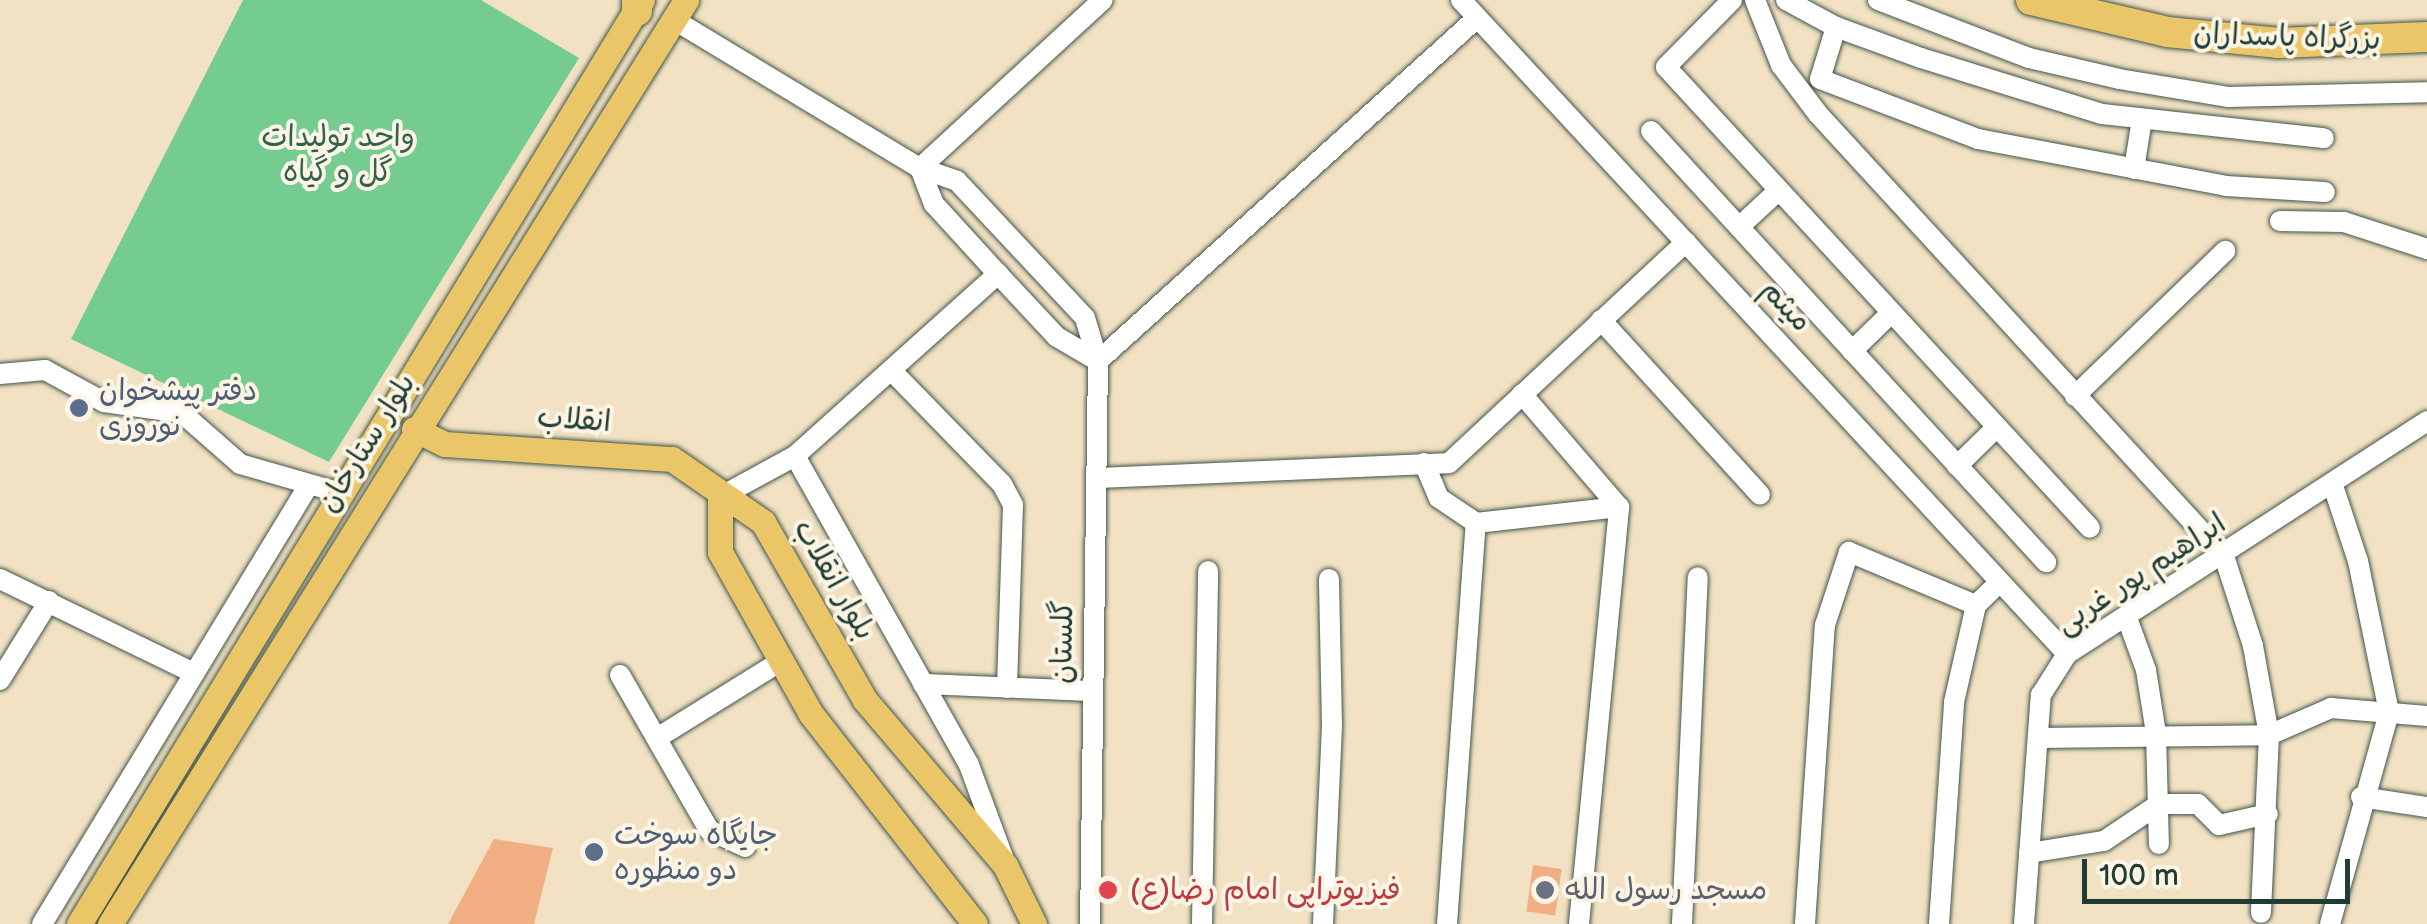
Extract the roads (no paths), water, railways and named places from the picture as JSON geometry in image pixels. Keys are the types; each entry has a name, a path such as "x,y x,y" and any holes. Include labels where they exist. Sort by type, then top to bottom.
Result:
{"highway":[{"name":"بزرگراه پاسداران","path":"2031,0 2167,32 2278,42 2427,38"}],"main road":[{"name":"بلوار ستارخان","path":"79,924 344,494 634,3"},
{"name":"بلوار ستارخان","path":"110,924 414,428 681,11"},
{"name":"انقلاب","path":"414,428 445,444 672,460 720,497"},
{"path":"720,497 720,552 811,714 974,924"},
{"name":"بلوار انقلاب","path":"720,497 763,522 865,700 1006,865 1034,924"}],"street":[{"path":"1103,0 920,168 934,204 1056,337 1098,360 1478,18"},
{"name":"میثم","path":"1461,0 2068,654"},
{"path":"1732,0 1666,67 2090,528"},
{"path":"1756,0 1781,65 1818,114 2224,556 2253,646 2269,735 2261,914"},
{"path":"1786,0 1836,27 2014,90 2142,119 2324,138"},
{"path":"1878,0 2029,58 2136,82 2228,97 2427,92"},
{"name":"گلستان","path":"681,11 920,168 957,181 1085,318 1098,360 1090,924"},
{"path":"1836,27 1820,79 1978,139 2226,186 2325,192"},
{"path":"2134,169 2142,119"},
{"path":"1651,130 2046,562"},
{"path":"1740,227 1779,190"},
{"path":"2280,221 2344,222 2427,249"},
{"path":"1096,478 1449,463 1686,242"},
{"path":"2076,396 2224,251"},
{"path":"720,497 795,456 998,274"},
{"path":"1852,351 1892,312"},
{"path":"1601,320 1760,495"},
{"path":"0,374 44,370 104,402 182,413 240,464 306,488 344,494"},
{"path":"891,370 1002,484 1013,505 1007,688"},
{"path":"1522,394 1620,507 1579,924"},
{"name":"ابراهیم پور غربی","path":"2024,924 2042,695 2068,654 2224,556 2427,420"},
{"path":"1958,466 1997,427"},
{"path":"795,456 969,765 1006,865"},
{"path":"1424,463 1439,498 1476,522 1620,507"},
{"path":"2330,924 2361,797 2389,712 2358,561 2332,484"},
{"path":"42,924 306,488"},
{"path":"1448,924 1476,522"},
{"path":"1805,924 1825,625 1848,552 1976,604"},
{"path":"1202,924 1208,571"},
{"path":"1682,924 1698,577"},
{"path":"0,579 194,673"},
{"path":"1323,924 1332,725 1329,579"},
{"path":"1938,924 1954,702 1976,604 2000,582"},
{"path":"0,680 49,601"},
{"path":"2126,618 2146,670 2156,733 2159,844"},
{"path":"657,738 781,661"},
{"path":"620,675 709,830 746,847"},
{"path":"923,684 1092,691"},
{"path":"2038,738 2156,733 2269,735 2331,708 2427,716"},
{"path":"2361,797 2427,807"},
{"path":"2029,853 2104,841 2158,804 2198,804 2218,825 2268,814"}],"place":[{"name":"دفتر پیشخوان نوروزی","path":"79,408"},
{"name":"جایگاه سوخت دو منظوره","path":"594,852"},
{"name":"فیزیوتراپی امام رضا(ع)","path":"1108,890"},
{"name":"مسجد رسول الله","path":"1545,890"}],"park label":[{"name":"واحد تولیدات گل و گیاه","path":"338,154"}]}
